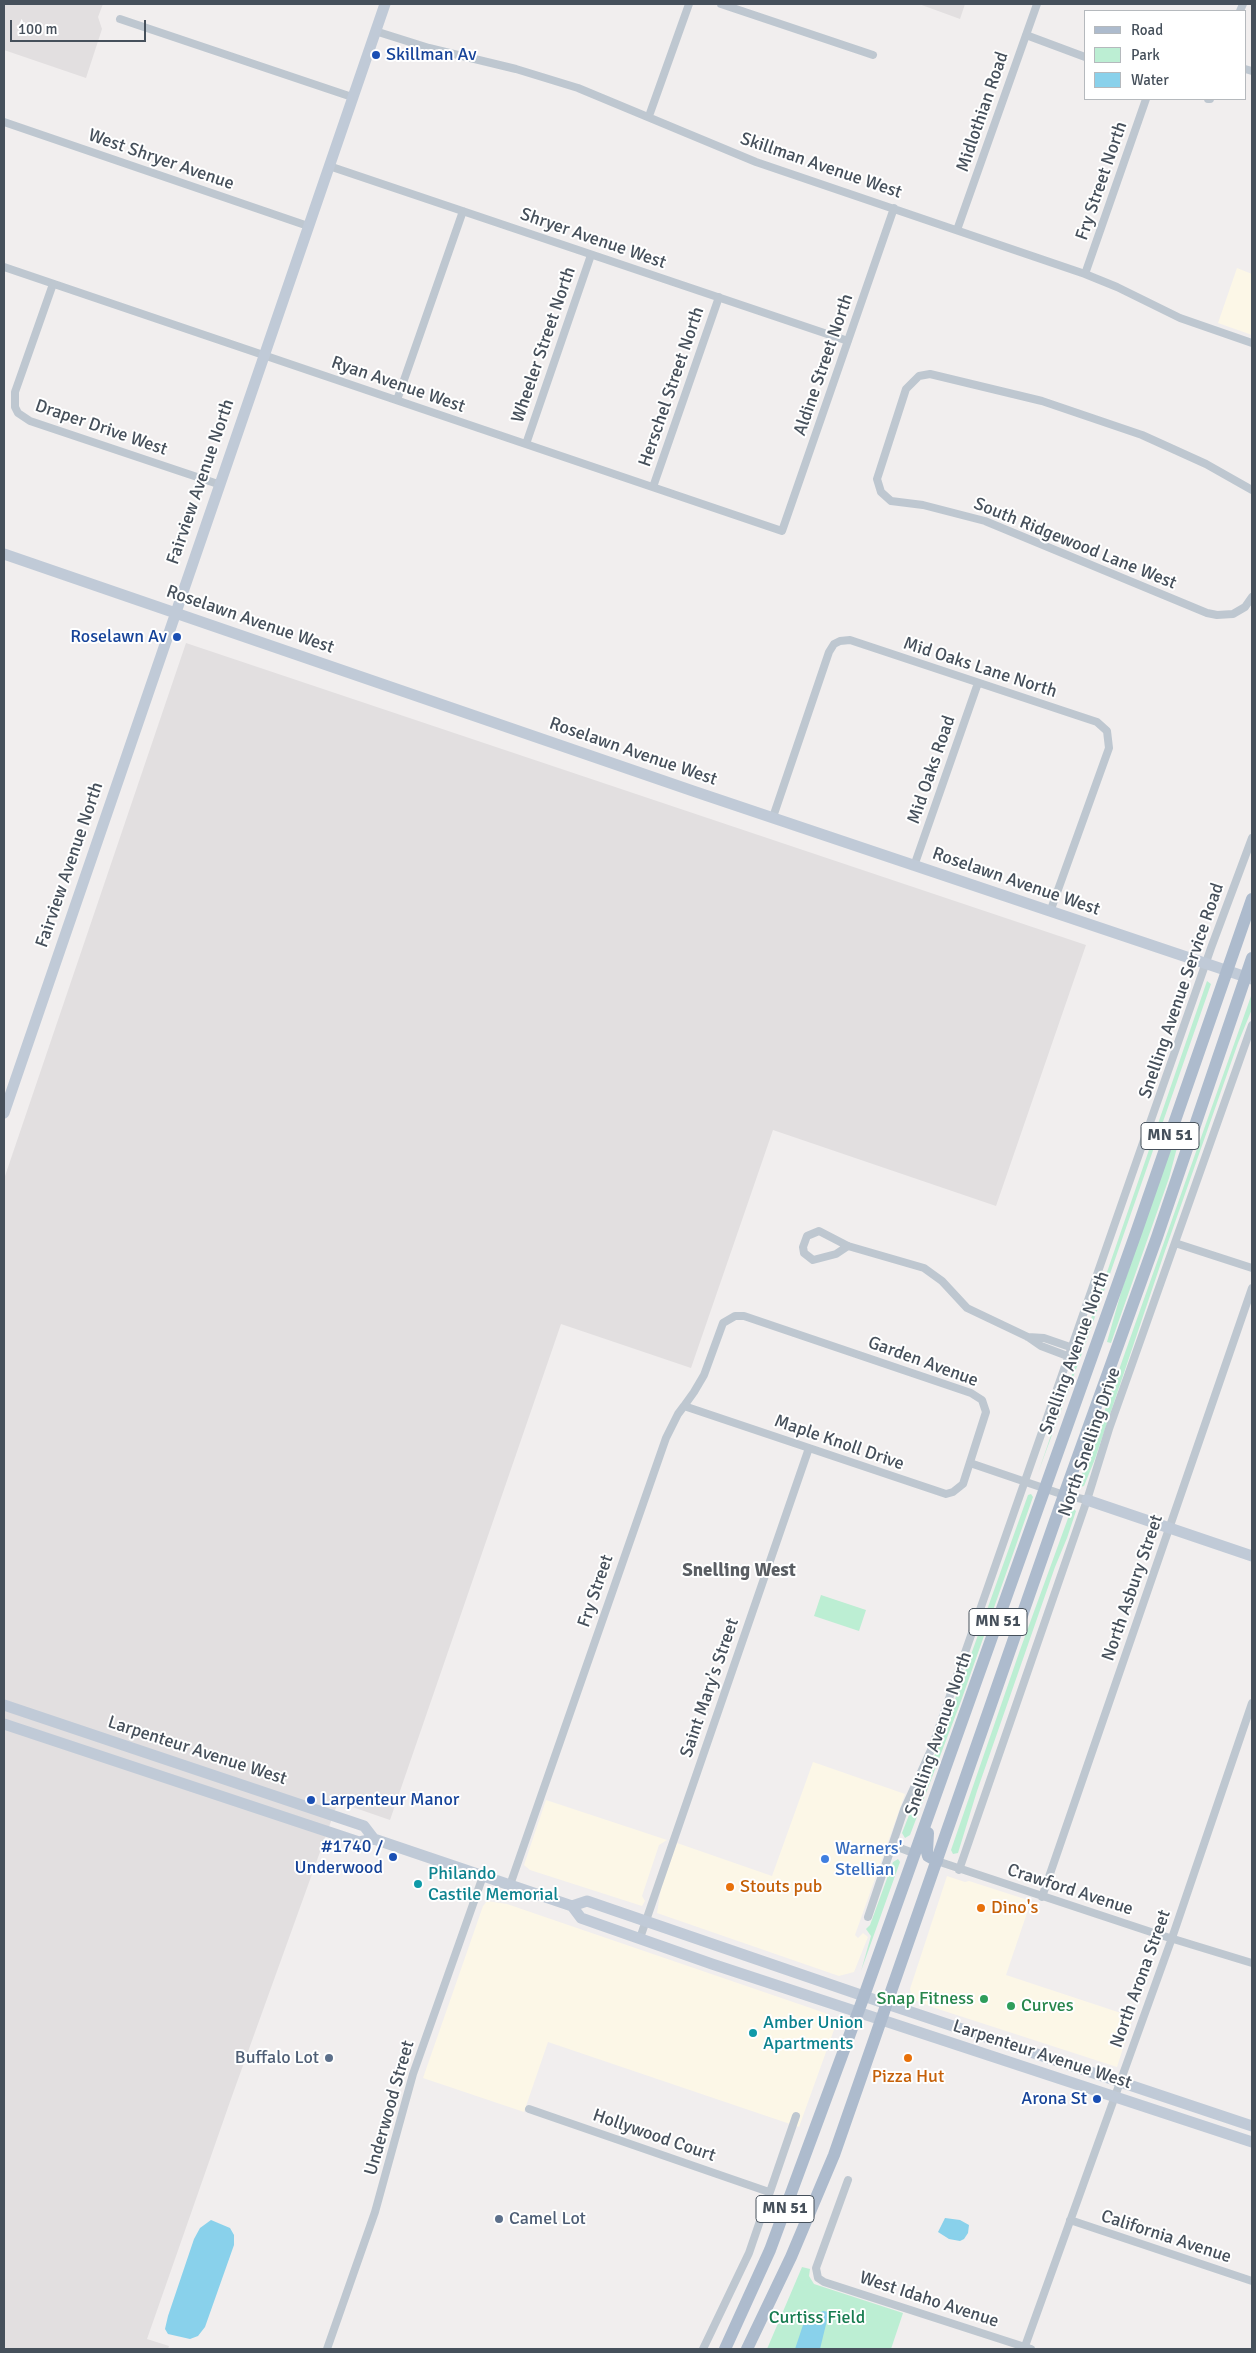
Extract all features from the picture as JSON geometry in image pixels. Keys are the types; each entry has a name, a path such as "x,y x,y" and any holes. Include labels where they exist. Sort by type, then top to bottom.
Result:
{"main road":[{"name":"Snelling Avenue North","path":"726,2349 770,2250 916,1854 1252,899"},
{"name":"MN 51","path":"747,2349 787,2266 834,2155 1064,1495 1249,978 1252,958"},
{"path":"928,1818 927,1852 928,1856 937,1861"}],"street":[{"name":"Fairview Avenue North","path":"4,1113 218,484 385,4"},
{"path":"649,116 689,4"},
{"path":"721,4 873,56"},
{"name":"Midlothian Road","path":"957,230 1037,4"},
{"path":"120,19 352,97"},
{"name":"Skillman Avenue West","path":"375,30 434,50 566,83 756,162 1085,274 1117,287 1180,318 1252,343"},
{"path":"1026,35 1084,57"},
{"name":"Fry Street North","path":"1085,274 1146,100"},
{"name":"West Shryer Avenue","path":"4,122 308,226"},
{"name":"Shryer Avenue West","path":"329,166 848,341"},
{"name":"Aldine Street North","path":"782,531 894,208"},
{"path":"397,400 463,212"},
{"name":"Wheeler Street North","path":"526,444 591,255"},
{"name":"Ryan Avenue West","path":"4,267 782,531"},
{"name":"Draper Drive West","path":"53,284 15,392 15,407 18,413 30,421 218,484"},
{"name":"Herschel Street North","path":"653,487 719,298"},
{"name":"South Ridgewood Lane West","path":"1252,490 1206,464 1142,435 1042,401 936,375 925,375 910,384 899,408 878,480 881,492 891,501 922,506 985,521 1216,615 1239,611 1252,598"},
{"name":"Roselawn Avenue West","path":"4,554 914,866 1249,978"},
{"name":"Mid Oaks Lane North","path":"773,817 829,652 834,644 840,641 850,640 1098,722 1103,726 1109,738 1108,748 1050,912"},
{"name":"Mid Oaks Road","path":"914,866 978,683"},
{"name":"Snelling Avenue Service Road","path":"868,1917 906,1805 931,1750 1206,964 1252,838"},
{"name":"North Snelling Drive","path":"959,1870 1087,1500 1109,1429 1252,1025"},
{"path":"848,1246 836,1254 814,1260 804,1253 803,1247 807,1236 819,1231 848,1246 924,1268 942,1281 967,1308 1028,1337 1041,1346 1070,1357"},
{"path":"1175,1243 1252,1268"},
{"name":"North Asbury Street","path":"1042,1897 1252,1288"},
{"name":"Garden Avenue","path":"730,1317 744,1316 978,1396 982,1400 986,1412 970,1463"},
{"name":"Fry Street","path":"510,1885 671,1426 704,1375 723,1323 730,1317"},
{"path":"1028,1337 1044,1338 1073,1348"},
{"name":"Maple Knoll Drive","path":"684,1406 946,1494 958,1489 963,1484 970,1463"},
{"name":"Saint Mary's Street","path":"640,1938 809,1448"},
{"path":"970,1463 1064,1495 1087,1500 1252,1556"},
{"name":"North Arona Street","path":"1027,2349 1070,2220 1172,1938 1252,1703"},
{"name":"Larpenteur Avenue West","path":"4,1705 364,1826 374,1838 572,1906 581,1918 880,2020 1252,2142"},
{"name":"Larpenteur Avenue West","path":"4,1724 359,1842 374,1838"},
{"path":"107,1759 112,1742"},
{"path":"892,1845 916,1854"},
{"name":"Crawford Avenue","path":"937,1861 1042,1897 1252,1963"},
{"name":"Underwood Street","path":"327,2349 375,2212 413,2074 483,1876"},
{"name":"Larpenteur Avenue West","path":"572,1906 587,1901 1252,2126"},
{"name":"Hollywood Court","path":"529,2109 769,2192"},
{"path":"703,2349 749,2253 796,2116"},
{"name":"West Idaho Avenue","path":"848,2180 816,2268 818,2278 824,2282 1027,2349"},
{"name":"California Avenue","path":"1070,2220 1252,2281"}],"shaded area":[{"path":"4,4 103,4 98,17 102,29 86,78 4,50"},
{"path":"919,4 965,4 960,19"},
{"path":"1237,268 1252,274 1252,335 1218,323"},
{"path":"186,643 1086,945 996,1206 773,1130 691,1368 561,1324 390,1820 338,1802 147,2339 169,2346 168,2349 4,2349 4,1179"},
{"path":"813,1762 905,1794 855,1935 858,1938 863,1933 868,1937 854,1972 839,1976 657,1913 661,1888 677,1843 772,1876"},
{"path":"546,1800 667,1840 659,1845 642,1896 645,1901 642,1906 530,1870 524,1865"},
{"path":"947,1876 1031,1901 1006,1975 1133,2017 1117,2067 912,1999 910,1989"},
{"path":"487,1901 507,1904 828,2014 835,2027 799,2127 548,2042 524,2112 423,2078 483,1906"}],"green space":[{"path":"1207,981 1211,984 1089,1334 1038,1473"},
{"path":"1251,996 1252,1009 1238,1043 1166,1248 1095,1459 1084,1486 1080,1487 1079,1483"},
{"path":"1179,1124 1183,1125 1169,1178 1111,1343 1107,1342 1122,1289"},
{"path":"1031,1494 1033,1497 961,1701 910,1835 905,1838 902,1833 938,1747 1028,1495"},
{"path":"1073,1508 1076,1511 1067,1538 1055,1567 977,1791 958,1853 953,1854 951,1850 1020,1650"},
{"path":"821,1595 866,1610 859,1631 814,1616"},
{"path":"898,1859 900,1862 861,1971 871,1936 866,1929 870,1925 893,1862"},
{"name":"Curtiss Field","path":"802,2267 810,2269 809,2276 814,2284 903,2313 891,2349 767,2349"}],"water":[{"path":"945,2218 960,2220 969,2225 968,2233 964,2239 960,2241 949,2239 938,2232"},
{"path":"211,2220 230,2228 234,2235 234,2245 205,2327 198,2336 190,2339 168,2334 165,2329 168,2316 194,2239 200,2228"},
{"path":"823,2311 829,2312 820,2349 795,2349 804,2322"}],"place":[{"name":"Skillman Av","path":"376,55"},
{"name":"Roselawn Av","path":"177,637"},
{"name":"Larpenteur Manor","path":"311,1800"},
{"name":"#1740 / Underwood","path":"393,1857"},
{"name":"Warners' Stellian","path":"825,1859"},
{"name":"Philando Castile Memorial","path":"418,1884"},
{"name":"Stouts pub","path":"730,1887"},
{"name":"Dino's","path":"981,1908"},
{"name":"Snap Fitness","path":"984,1999"},
{"name":"Curves","path":"1011,2006"},
{"name":"Amber Union Apartments","path":"753,2033"},
{"name":"Buffalo Lot","path":"329,2058"},
{"name":"Pizza Hut","path":"908,2058"},
{"name":"Arona St","path":"1097,2099"},
{"name":"Camel Lot","path":"499,2219"}],"district":[{"name":"Snelling West","path":"739,1571"}]}
